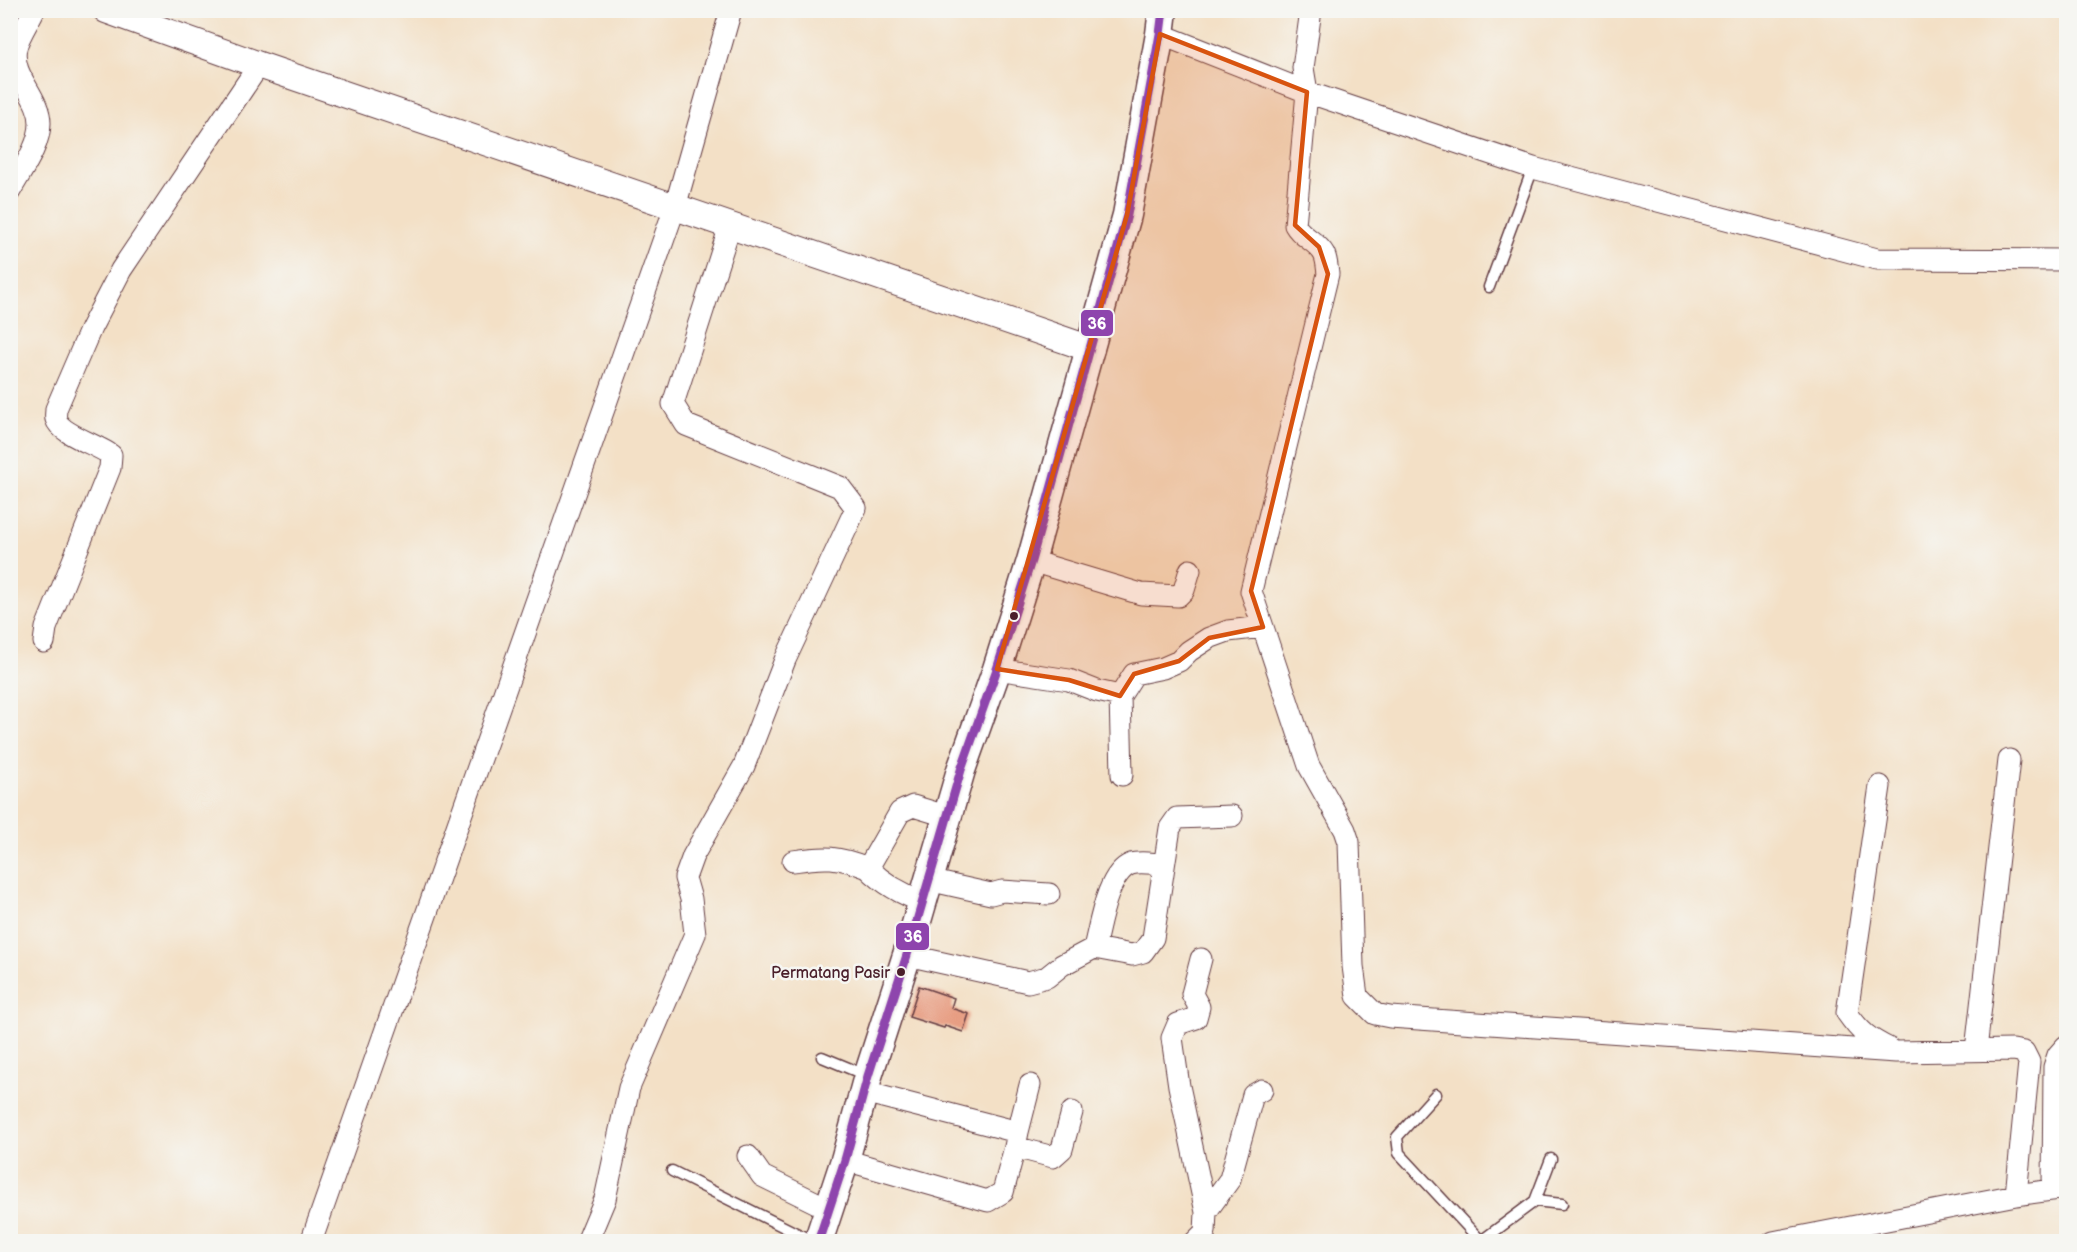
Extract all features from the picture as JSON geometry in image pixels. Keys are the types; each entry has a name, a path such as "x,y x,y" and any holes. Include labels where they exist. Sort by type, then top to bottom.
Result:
{"main road":[{"path":"818,1242 907,955 946,816 997,669 1031,561 1091,349 1127,215 1162,22"}],"street":[{"path":"10,191 33,149 41,125 39,113 17,69 15,49 34,10"},
{"path":"106,10 259,66 1091,349"},
{"path":"311,1242 675,207 730,10"},
{"path":"1311,10 1302,68 1307,93 1295,225 1299,232 1319,247 1325,256 1328,274 1251,591 1309,766 1345,830 1349,842 1353,966 1357,996 1375,1014 1896,1052 2013,1050 2024,1053 2029,1062 2016,1195"},
{"path":"1162,22 1307,93 1533,168 1877,259 2067,260"},
{"path":"44,642 46,628 110,468 111,455 102,448 64,430 56,420 56,409 91,328 121,270 259,66"},
{"path":"587,1242 604,1199 629,1088 695,934 691,899 685,878 693,856 744,766 785,660 856,507 840,487 686,425 673,404 730,226"},
{"path":"1031,561 1141,594 1178,596 1184,590 1190,570"},
{"path":"1122,775 1120,696 1134,674 1163,668 1179,661 1209,638 1228,631 1263,627"},
{"path":"997,669 1070,680 1097,691 1120,696"},
{"path":"1976,1050 2009,760"},
{"path":"1880,786 1847,1013 1858,1030 1896,1052"},
{"path":"868,868 900,812 913,806 946,816"},
{"path":"907,955 1028,982 1047,976 1094,948 1132,955 1143,952 1153,938 1170,828 1177,818 1232,816"},
{"path":"794,861 822,856 847,860 868,868 880,880 901,894 925,891 991,894 1002,891 1049,894"},
{"path":"1094,948 1111,884 1121,868 1134,863 1164,864"},
{"path":"1201,959 1192,994 1199,1007 1196,1018 1178,1024 1172,1038 1206,1232"},
{"path":"1773,1242 2016,1195 2060,1189 2054,1067 2058,1055 2067,1046"},
{"path":"866,1084 1017,1139 1053,1157 1062,1149 1072,1112"},
{"path":"845,1160 988,1201 1003,1192 1030,1085"},
{"path":"1206,1232 1230,1179 1253,1095 1262,1090"},
{"path":"748,1156 762,1176 829,1209"}],"lane":[{"path":"1489,286 1533,168"},
{"path":"822,1057 866,1084"},
{"path":"1437,1094 1397,1137 1399,1153 1480,1241 1535,1201 1551,1159"},
{"path":"672,1172 814,1242"},
{"path":"1535,1201 1562,1204"}],"highlighted area":[{"path":"1160,34 1307,92 1295,225 1319,247 1328,274 1251,591 1263,627 1209,638 1179,661 1134,674 1120,696 1069,680 997,669 1127,215"}],"building":[{"path":"919,986 954,998 951,1008 969,1014 963,1032 909,1017"}],"transit line":[{"name":"36","path":"818,1242 845,1160 868,1076 907,955 961,770 997,669 1031,561 1127,215 1163,10"}],"place":[{"name":"Permatang Pasir","path":"901,972"}]}
